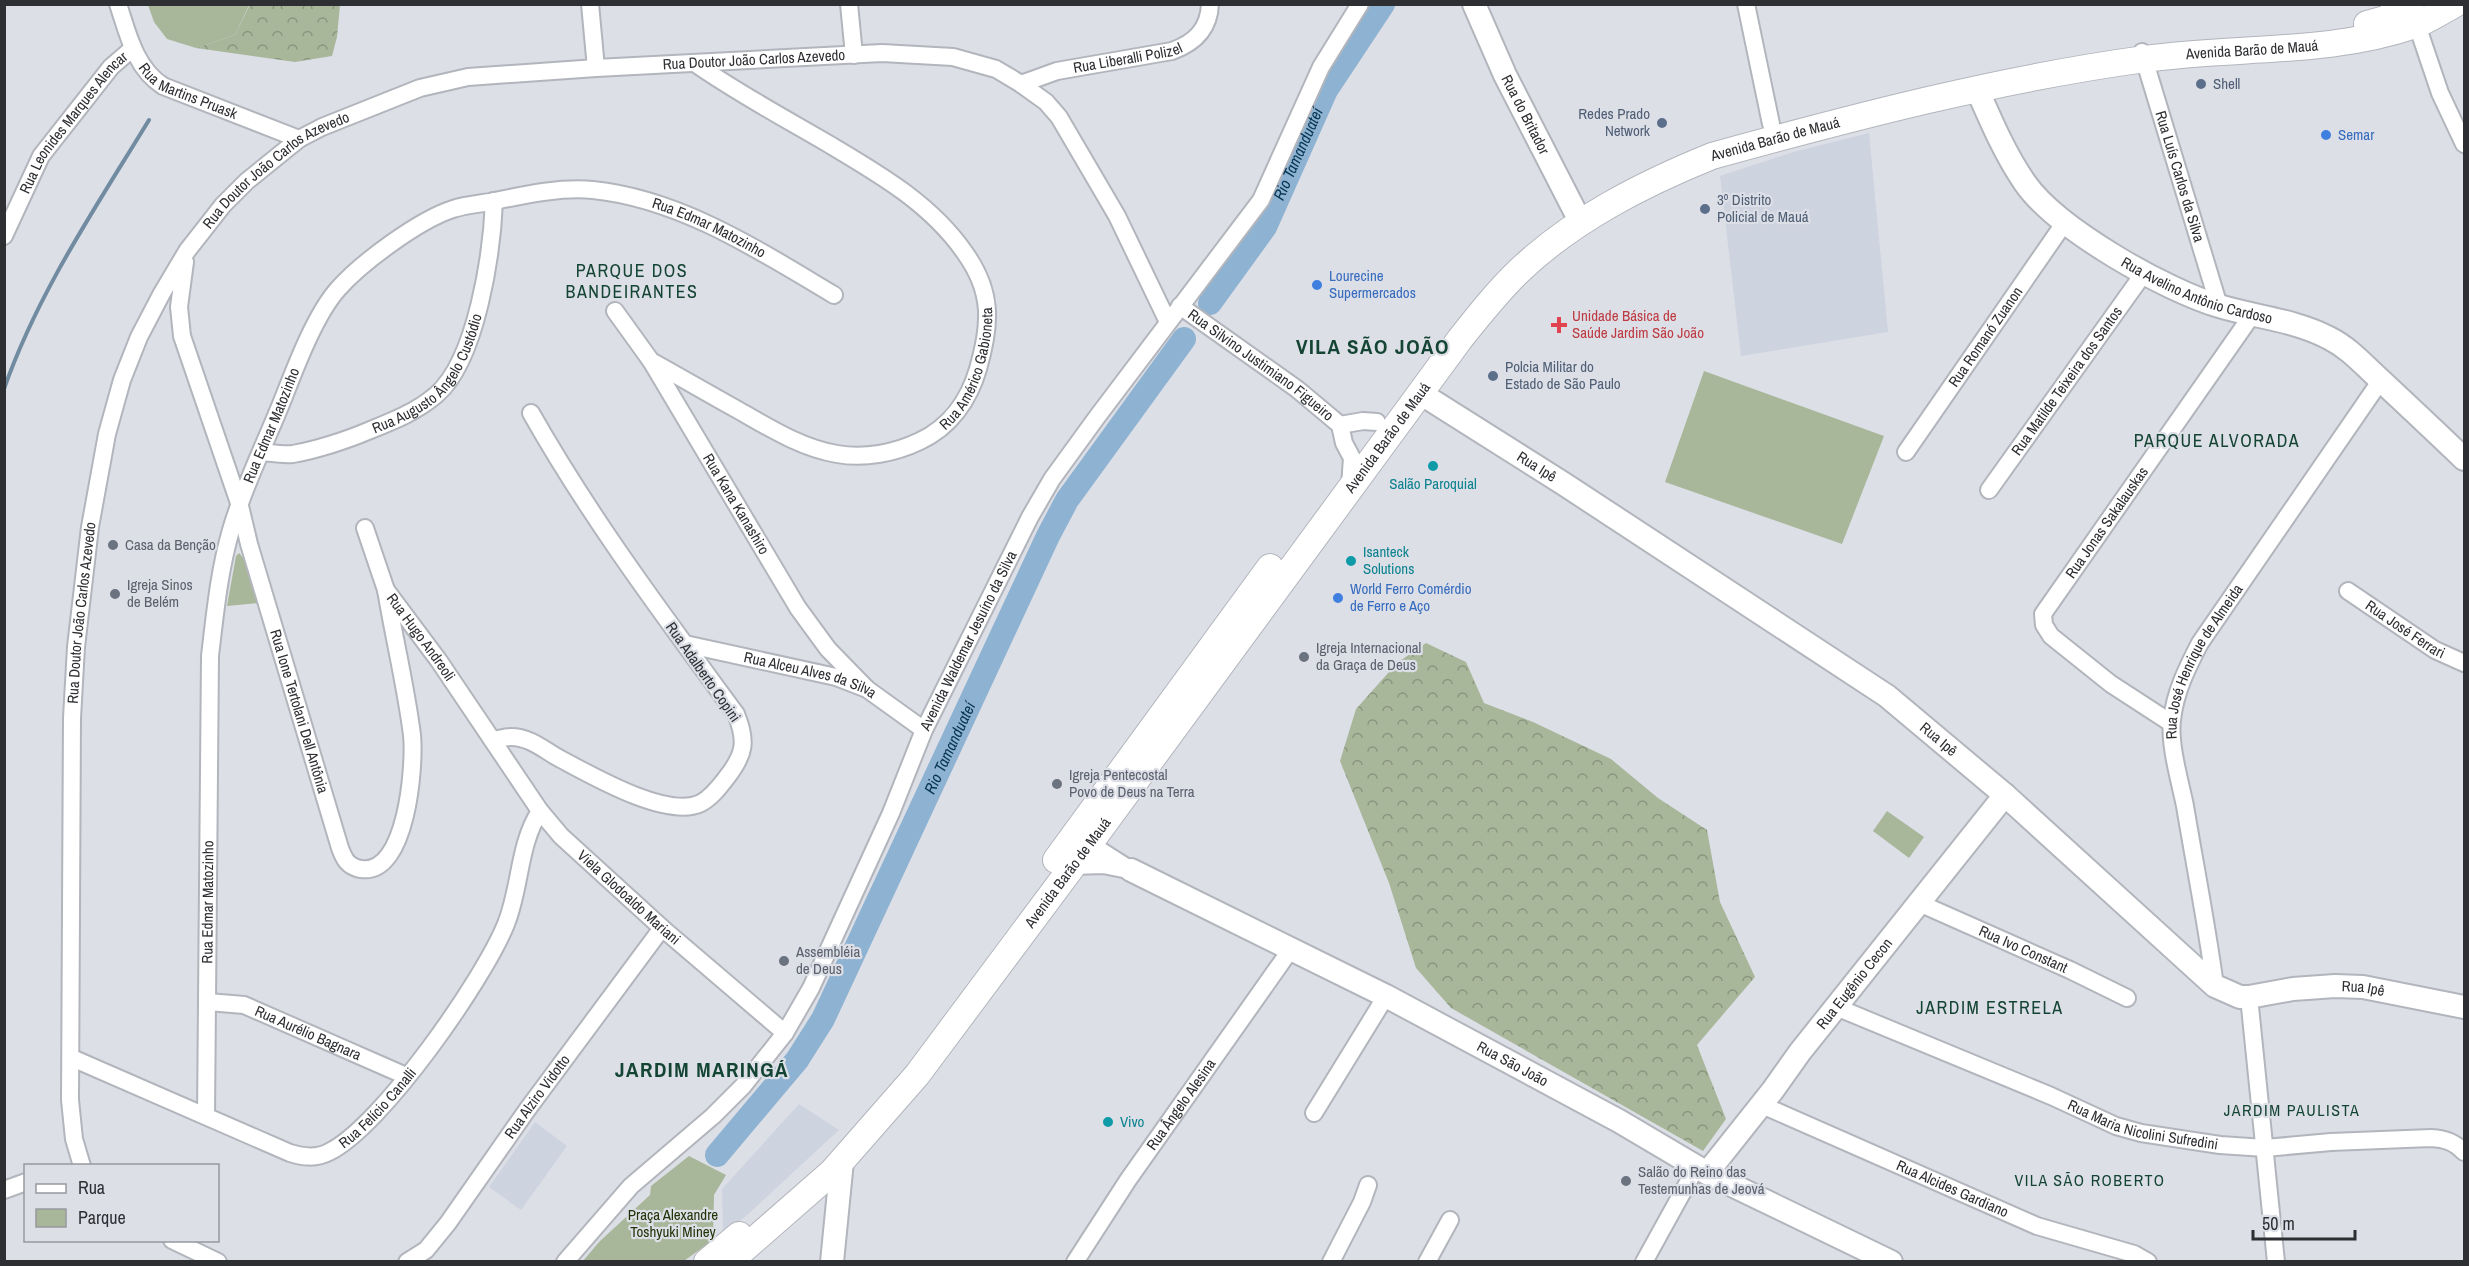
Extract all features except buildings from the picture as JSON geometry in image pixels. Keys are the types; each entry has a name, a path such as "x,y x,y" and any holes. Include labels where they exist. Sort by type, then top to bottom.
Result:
{"main road":[{"name":"Avenida Barão de Mauá","path":"729,1262 843,1161 917,1075 1074,866 1083,839 1233,616 1377,422 1446,333 1495,276 1554,223 1577,216 1712,156 1911,103 2044,63 2326,32 2414,15 2455,4"},
{"name":"Avenida Barão de Mauá","path":"706,1262 781,1198 850,1132 1083,839 1485,307 1577,216 1614,185 1673,156 1771,124 1975,84"},
{"path":"1419,393 1426,372 1446,340 1446,333"}],"street":[{"name":"Rua Martins Pruask","path":"118,4 133,48 149,77 163,86 299,139"},
{"path":"591,4 596,68"},
{"path":"849,4 854,55"},
{"name":"Rua Liberalli Polizel","path":"1021,84 1057,71 1172,51 1187,45 1205,27 1210,4"},
{"name":"Avenida Waldemar Jesuíno da Silva","path":"565,1262 631,1186 728,1101 785,1033 811,988 891,813 924,730 1030,517 1052,479 1261,200 1321,67 1360,4"},
{"name":"Rua do Britador","path":"1474,4 1505,75 1577,216"},
{"path":"1746,4 1771,124"},
{"path":"2414,15 2440,93 2464,144"},
{"name":"Rua Leonides Marques Alencar","path":"4,236 29,176 41,156 98,82 133,48"},
{"name":"Rua Doutor João Carlos Azevedo","path":"77,1164 70,1100 72,718 76,647 98,473 122,380 139,337 187,251 224,205 247,181 299,139 322,127 420,88 468,77 882,53 953,57 996,69 1046,102 1073,138 1117,216 1168,322"},
{"name":"Rua Luís Carlos da Silva","path":"2142,54 2219,306"},
{"name":"Rua Américo Gabioneta","path":"651,361 771,429 813,447 837,454 866,456 904,448 929,437 948,423 960,408 975,379 985,344 988,316 985,289 965,253 927,209 878,173 729,86 696,64"},
{"name":"Rua Avelino Antônio Cardoso","path":"1975,84 1997,133 2025,184 2065,222 2168,287 2219,306 2285,322 2328,338 2354,354 2464,459"},
{"name":"Rua Edmar Matozinho","path":"206,1116 210,656 216,607 228,539 240,506 312,331 336,291 371,258 417,228 453,209 531,193 594,190 642,200 690,217 749,246 834,295"},
{"name":"Rua Augusto Ângelo Custódio","path":"261,452 293,454 358,435 408,415 438,393 458,368 471,336 493,237 494,201"},
{"name":"Rua Romanó Zuanon","path":"1905,452 2065,222"},
{"name":"Rua Ione Tertolani Dell Antônia","path":"187,251 179,307 182,336 240,506 249,544 340,848 349,864 357,869 368,870 378,866 396,844 407,809 410,780 412,737 386,590"},
{"name":"Rua Matilde Teixeira dos Santos","path":"1989,490 2144,273"},
{"name":"Rua Silvino Justimiano Figueiro","path":"1180,306 1297,389 1340,424 1344,443 1352,458 1350,488"},
{"name":"Rua Kana Kanashiro","path":"615,311 651,361 798,608 828,649 867,689"},
{"name":"Rua Jonas Sakalauskas","path":"2171,723 2110,684 2051,636 2044,625 2043,614 2252,315"},
{"name":"Rua José Henrique de Almeida","path":"2215,986 2171,723 2180,684 2200,643 2381,380"},
{"name":"Rua Ipê","path":"1419,393 1564,484 1887,696 2005,795 2215,986 2240,997 2293,989 2354,987 2464,1007"},
{"name":"Rua Adalberto Copini","path":"494,740 511,737 533,742 640,798 664,806 684,807 701,802 718,789 740,758 745,743 736,714 603,531 565,473 531,413"},
{"name":"Rua Silvino Justimiano Figueiro","path":"1340,424 1377,422"},
{"name":"Rua Hugo Andreoli","path":"365,528 386,590 494,740"},
{"name":"Rua José Ferrari","path":"2348,591 2434,650 2464,663"},
{"name":"Rua Alceu Alves da Silva","path":"685,644 817,672 867,689 924,730"},
{"name":"Viela Glodoaldo Mariani","path":"494,740 540,811 561,836 662,928 785,1033"},
{"name":"Rua Eugênio Cecon","path":"1702,1169 1762,1105 1836,1007 2005,795"},
{"name":"Rua Felício Canalli","path":"72,1059 290,1153 304,1158 328,1153 358,1132 420,1060 489,961 506,923 529,832 540,811"},
{"name":"Rua São João","path":"1083,839 1131,870 1386,996 1619,1121 1702,1169 1891,1262"},
{"name":"Rua São João","path":"1074,866 1104,866 1131,870"},
{"name":"Rua Ivo Constant","path":"1919,903 2127,998"},
{"name":"Rua Alziro Vidotto","path":"407,1262 430,1256 662,928"},
{"name":"Rua Ângelo Alesina","path":"1075,1262 1128,1179 1291,949"},
{"path":"1314,1113 1386,996"},
{"path":"2249,997 2276,1262"},
{"name":"Rua Aurélio Bagnara","path":"208,1002 244,1005 406,1076"},
{"name":"Rua Maria Nicolini Sufredini","path":"1836,1007 2051,1096 2116,1126 2173,1138 2265,1148 2331,1142 2432,1138 2455,1143 2464,1152"},
{"name":"Rua Alcides Gardiano","path":"1762,1105 2037,1226 2134,1254 2148,1262"},
{"path":"832,1262 843,1161"},
{"path":"1644,1262 1702,1169"},
{"path":"4,1190 24,1183"},
{"path":"1331,1262 1368,1185"},
{"path":"1427,1262 1450,1221"},
{"path":"176,1242 218,1262"}],"shaded area":[{"path":"1869,133 1888,332 1741,356 1720,176 1793,152"},
{"path":"799,1104 839,1130 745,1217 723,1232 722,1189"},
{"path":"535,1122 567,1146 521,1210 489,1187"}],"green space":[{"path":"250,4 340,5 337,37 332,56 295,62 196,48 235,35"},
{"path":"148,5 249,5 235,35 196,48 167,39 154,22"},
{"path":"1704,371 1884,436 1842,544 1665,482"},
{"path":"239,553 245,560 258,603 227,606 236,556"},
{"path":"1426,643 1466,662 1484,703 1533,722 1611,759 1658,798 1707,830 1720,902 1755,977 1697,1045 1726,1119 1703,1151 1451,1008 1416,968 1389,883 1340,761 1356,709 1397,663"},
{"path":"1887,811 1924,837 1909,858 1873,831"},
{"name":"Praça Alexandre Toshyuki Miney","path":"689,1156 726,1175 714,1195 713,1240 684,1261 583,1261 599,1242 650,1195 651,1186"}],"waterway":[{"name":"Rio Tamanduateí","path":"1210,303 1265,227 1326,90 1383,4"},
{"path":"4,389 18,353 51,284 149,120"},
{"name":"Rio Tamanduateí","path":"717,1155 797,1060 823,1019 1048,536 1067,500 1184,339"}],"place":[{"name":"Shell","path":"2201,84"},
{"name":"Redes Prado Network","path":"1662,123"},
{"name":"Semar","path":"2326,135"},
{"name":"3º Distrito Policial de Mauá","path":"1705,209"},
{"name":"Lourecine Supermercados","path":"1317,285"},
{"name":"Unidade Básica de Saúde Jardim São João","path":"1559,325"},
{"name":"Polcia Militar do Estado de São Paulo","path":"1493,376"},
{"name":"Salão Paroquial","path":"1433,466"},
{"name":"Casa da Benção","path":"113,545"},
{"name":"Isanteck Solutions","path":"1351,561"},
{"name":"Igreja Sinos de Belém","path":"115,594"},
{"name":"World Ferro Comérdio de Ferro e Aço","path":"1338,598"},
{"name":"Igreja Internacional da Graça de Deus","path":"1304,657"},
{"name":"Igreja Pentecostal Povo de Deus na Terra","path":"1057,784"},
{"name":"Assembléia de Deus","path":"784,961"},
{"name":"Vivo","path":"1108,1122"},
{"name":"Salão do Reino das Testemunhas de Jeová","path":"1626,1181"}],"district":[{"name":"PARQUE DOS BANDEIRANTES","path":"632,281"},
{"name":"VILA SÃO JOÃO","path":"1373,347"},
{"name":"PARQUE ALVORADA","path":"2217,441"},
{"name":"JARDIM ESTRELA","path":"1990,1008"},
{"name":"JARDIM MARINGÁ","path":"702,1070"},
{"name":"JARDIM PAULISTA","path":"2292,1110"},
{"name":"VILA SÃO ROBERTO","path":"2090,1180"}]}
